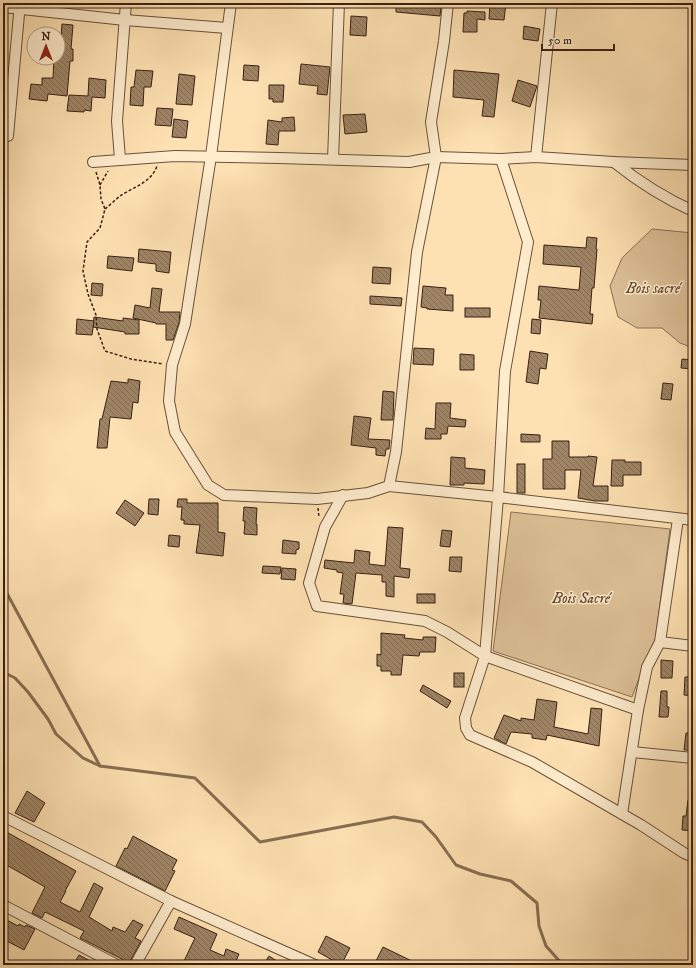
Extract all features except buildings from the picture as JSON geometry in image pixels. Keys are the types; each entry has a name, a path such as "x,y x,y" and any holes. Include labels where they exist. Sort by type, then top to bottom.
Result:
{"street":[{"path":"120,159 117,121 126,3"},
{"path":"230,3 211,156 185,324 172,365 169,401 175,432 208,485 224,495 318,498 368,493 389,486 693,520"},
{"path":"333,159 339,3"},
{"path":"389,486 396,452 417,252 436,157 431,122 444,41 448,3"},
{"path":"536,157 552,3"},
{"path":"8,136 20,6"},
{"path":"3,7 20,6 125,20 227,28"},
{"path":"93,162 120,159 211,156 409,162 436,157 500,159 536,157 693,166"},
{"path":"500,159 528,242 505,371 498,497 485,656 465,718 466,728 470,735 532,762 693,857"},
{"path":"614,162 641,183 693,211"},
{"path":"344,496 325,527 310,583 316,606 424,621 448,632 485,656 638,710"},
{"path":"622,814 638,710 647,666 660,642 678,519"},
{"path":"660,642 693,646"},
{"path":"632,752 693,758"},
{"path":"3,818 7,818 171,901 315,965"},
{"path":"135,965 171,901"},
{"path":"3,905 117,965"}],"path":[{"path":"160,157 155,172 143,184 120,196 105,209 100,228 87,242 83,271 88,294 96,315 97,329 105,351 131,358 172,365"},
{"path":"100,185 107,172 120,159"},
{"path":"93,162 100,185 101,199 105,209"},
{"path":"318,498 319,517 325,527"}],"green space":[{"name":"Bois sacré","path":"652,229 693,233 693,348 680,343 662,328 637,328 618,317 610,286 622,258"},
{"name":"Bois Sacré","path":"511,512 670,529 654,648 641,673 632,697 493,651"}],"waterway":[{"path":"3,586 100,766 195,778 260,842 394,817 422,822 436,837 456,865 480,874 511,881 537,903 539,926 546,946 563,965"},
{"path":"3,672 15,678 28,692 48,719 56,734 83,758 100,766"}]}
